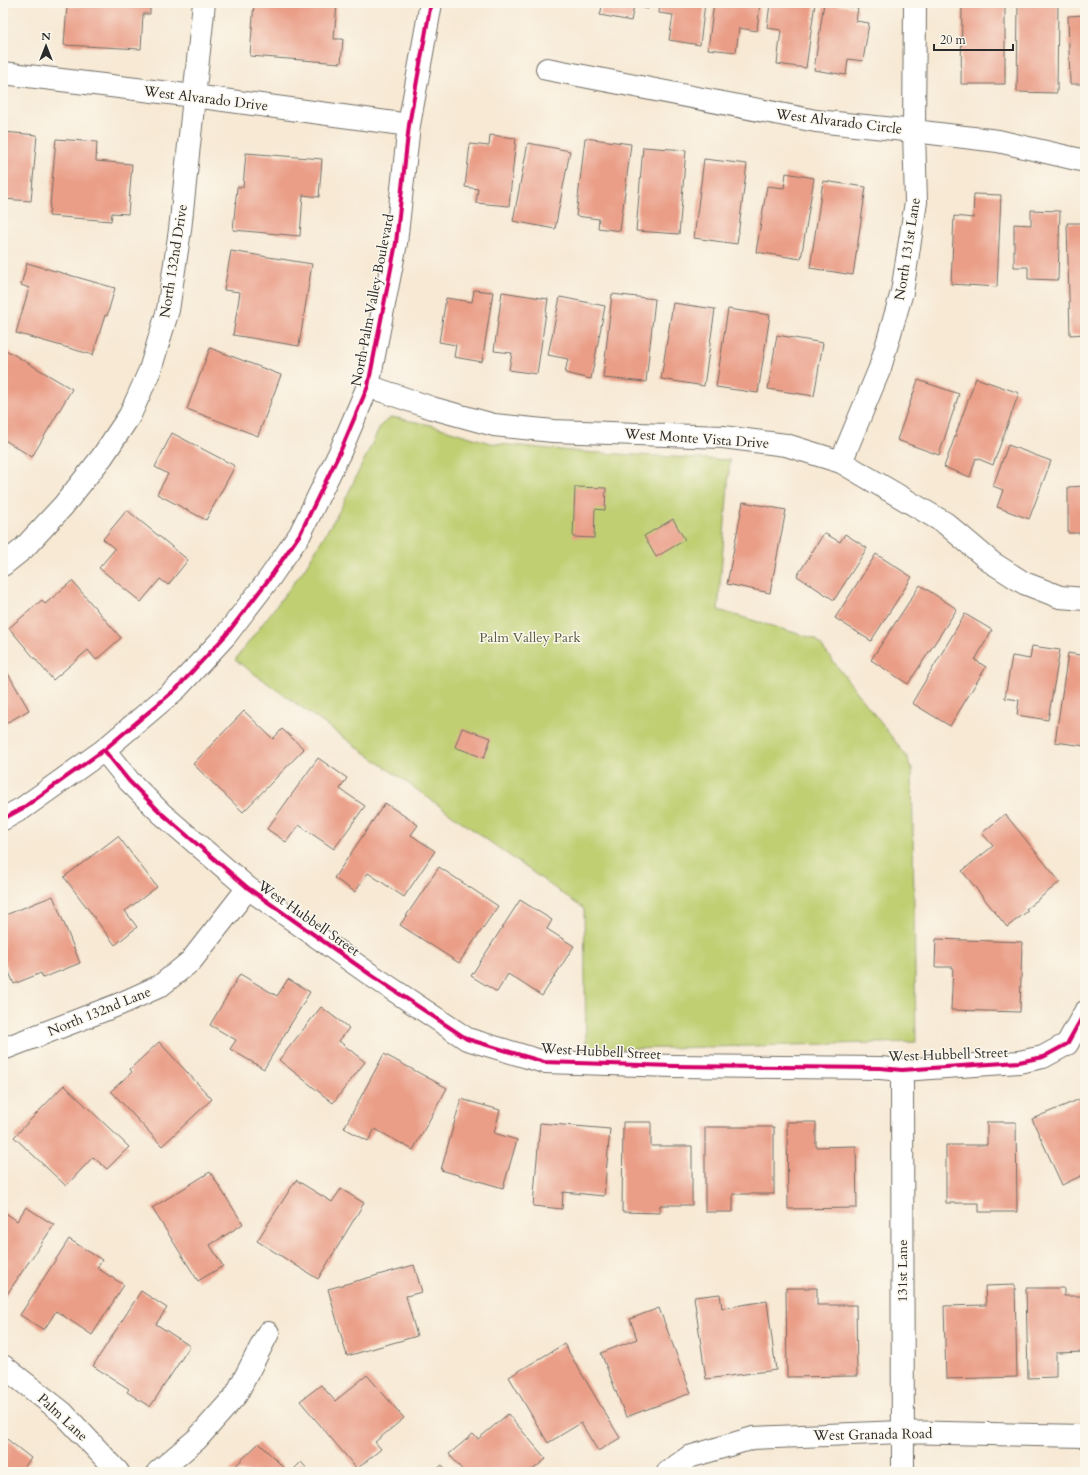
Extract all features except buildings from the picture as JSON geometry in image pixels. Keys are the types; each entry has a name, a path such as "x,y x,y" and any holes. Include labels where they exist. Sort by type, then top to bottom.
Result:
{"street":[{"name":"North 132nd Drive","path":"3,565 23,549 63,506 102,457 130,415 150,370 168,310 180,230 204,3"},
{"name":"North Palm Valley Boulevard","path":"3,819 23,808 104,750 177,688 226,634 269,579 300,534 358,412 368,386 396,243 409,125 431,3"},
{"name":"North 131st Lane","path":"841,462 880,368 902,292 916,202 914,131 915,3"},
{"name":"West Alvarado Circle","path":"547,69 816,121 998,141 1085,161"},
{"name":"West Alvarado Drive","path":"3,73 194,96 409,125"},
{"name":"West Monte Vista Drive","path":"368,386 432,408 494,425 553,431 723,437 786,445 841,462 945,523 991,562 1024,583 1060,597 1085,599"},
{"name":"West Hubbell Street","path":"104,750 129,781 161,813 248,888 371,975 467,1039 544,1062 674,1066 880,1068 902,1070 1019,1062 1043,1057 1067,1044 1085,1012"},
{"name":"North 132nd Lane","path":"3,1049 120,1004 160,986 191,961 248,888"},
{"name":"131st Lane","path":"902,1070 903,1472"},
{"path":"158,1472 197,1439 236,1395 268,1333"},
{"name":"Palm Lane","path":"3,1366 63,1413 118,1472"},
{"name":"West Granada Road","path":"668,1472 689,1457 753,1438 902,1432 1085,1436"}],"green space":[{"name":"Palm Valley Park","path":"392,417 431,425 490,443 582,452 730,460 718,610 816,639 908,758 909,764 912,768 916,1042 586,1050 584,909 235,660 305,568 341,508 381,425"}],"cycle path":[{"path":"3,819 23,808 104,750 177,688 226,635 269,579 300,534 340,452 368,386 396,243 409,125 431,3"},
{"path":"104,750 129,781 161,813 248,888 371,975 467,1039 544,1062 674,1066 880,1068 902,1070 1019,1062 1043,1057 1067,1044 1085,1012"}]}
